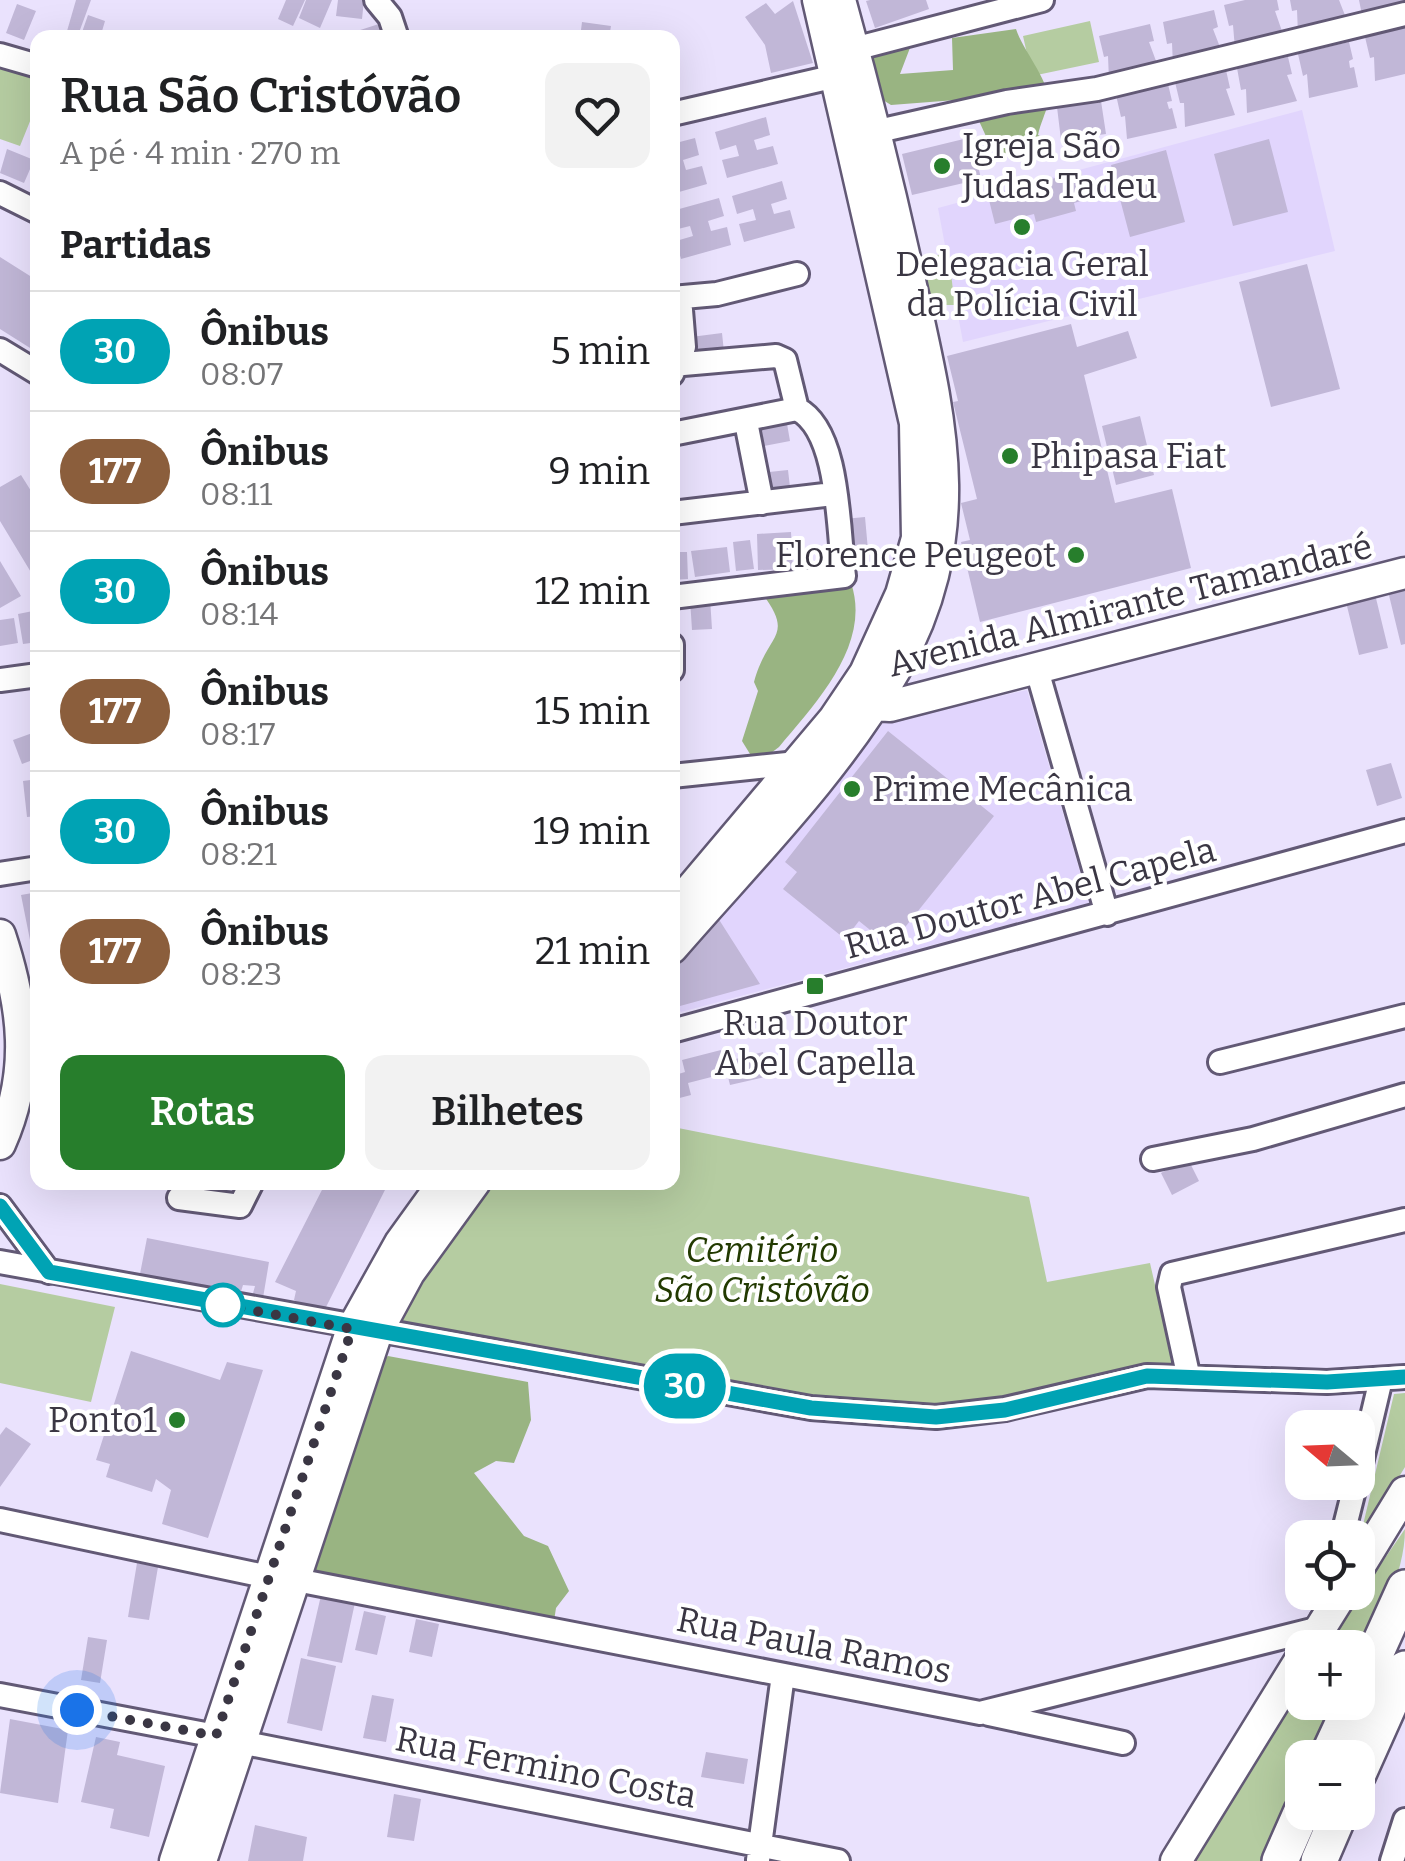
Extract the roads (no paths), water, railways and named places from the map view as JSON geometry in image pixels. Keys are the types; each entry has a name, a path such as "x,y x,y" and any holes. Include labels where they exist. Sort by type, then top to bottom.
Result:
{"highway":[{"path":"1375,1654 1405,1588"},
{"path":"1373,1740 1405,1669"},
{"path":"1280,1861 1294,1830"},
{"path":"1319,1861 1332,1830"}],"main road":[{"path":"680,939 832,762 873,705 915,628 938,555 945,468 941,421 913,351 818,0"},
{"path":"680,902 797,763 865,673 894,612 918,523 913,351 874,132 840,0"},
{"name":"Avenida Almirante Tamandaré","path":"873,705 890,706 1037,670 1405,574"},
{"path":"0,935 30,1029 22,1072 0,1144"},
{"path":"201,1861 228,1739 364,1330 400,1243 438,1190"},
{"path":"364,1330 469,1190"},
{"path":"1375,1541 1405,1492"},
{"path":"1176,1861 1285,1685"},
{"path":"175,1861 228,1739"}],"street":[{"path":"376,0 390,17 394,30"},
{"path":"854,50 1042,0"},
{"path":"874,132 1007,102 1097,88 1405,14"},
{"path":"0,55 30,64"},
{"path":"680,112 836,76"},
{"path":"0,193 30,208"},
{"path":"680,297 797,274"},
{"path":"680,323 684,348 680,356"},
{"path":"0,350 30,368"},
{"path":"680,367 776,356 788,364 797,408 815,420 826,442 844,576 680,596"},
{"path":"680,433 746,422 797,408"},
{"path":"746,422 762,502"},
{"path":"680,511 832,494"},
{"path":"1037,670 1107,914"},
{"path":"0,680 30,677"},
{"path":"680,775 797,763"},
{"name":"Rua Doutor Abel Capela","path":"680,1029 1405,831"},
{"path":"0,874 30,869"},
{"path":"1220,1062 1405,1016"},
{"path":"1153,1159 1253,1139 1405,1095"},
{"path":"179,1198 240,1206 248,1190"},
{"path":"0,1206 49,1272"},
{"path":"1188,1374 1169,1288 1172,1274 1405,1220"},
{"path":"0,1262 811,1408 873,1414 975,1415 1126,1379 1188,1374 1327,1382 1393,1378 1375,1428"},
{"name":"Rua Paula Ramos","path":"0,1520 980,1713 1285,1645"},
{"path":"759,1853 783,1675"},
{"name":"Rua Fermino Costa","path":"0,1695 228,1739 759,1853 838,1861"},
{"path":"980,1713 1123,1743"},
{"path":"1392,1861 1405,1820"}],"place":[{"name":"Igreja São Judas Tadeu","path":"942,166"},
{"name":"Delegacia Geral da Polícia Civil","path":"1022,227"},
{"name":"Phipasa Fiat","path":"1010,456"},
{"name":"Florence Peugeot","path":"1076,555"},
{"name":"Prime Mecânica","path":"852,789"},
{"name":"Rua Doutor Abel Capella","path":"815,986"},
{"name":"Ponto1","path":"177,1420"}],"park label":[{"name":"Cemitério São Cristóvão","path":"762,1270"}]}
